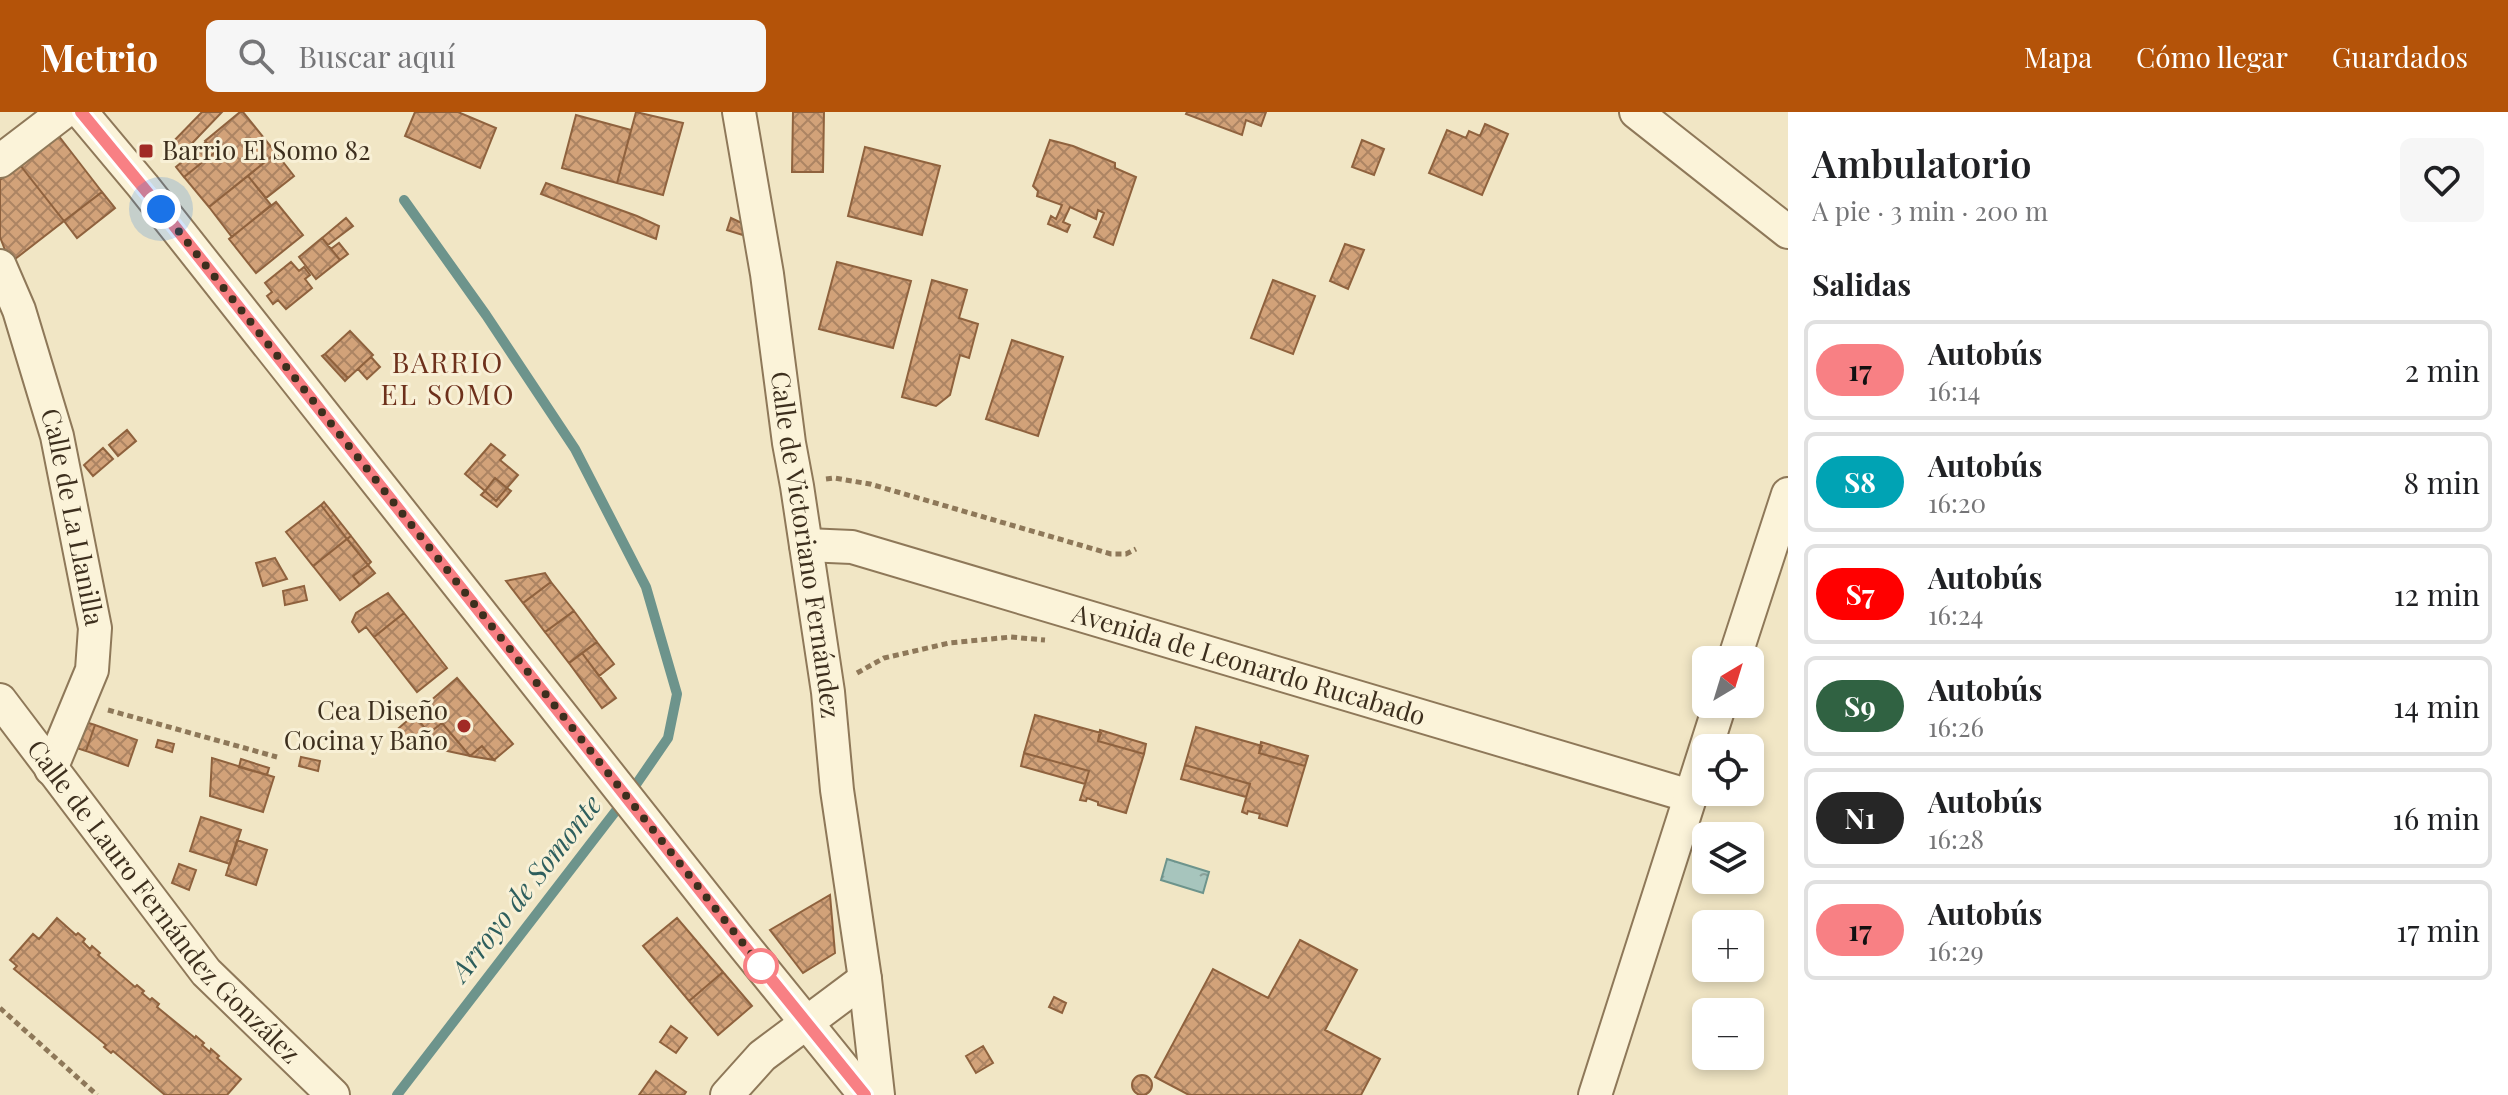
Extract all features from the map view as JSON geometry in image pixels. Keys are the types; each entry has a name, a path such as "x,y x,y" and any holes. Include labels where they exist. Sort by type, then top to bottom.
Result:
{"street":[{"path":"0,161 64,112"},
{"path":"81,112 153,198 865,1095"},
{"name":"Calle de Victoriano Fernández","path":"739,112 767,274 789,443 828,692 837,790 865,979 878,1095"},
{"path":"1636,112 1788,232"},
{"name":"Calle de La Llanilla","path":"0,266 19,310 57,436 95,628 92,670 51,769"},
{"path":"1739,646 1788,494"},
{"name":"Avenida de Leonardo Rucabado","path":"806,545 852,547 1690,796"},
{"name":"Calle de Lauro Fernández González","path":"0,700 206,972 333,1095"},
{"path":"1595,1095 1715,718"},
{"path":"727,1095 762,1056 865,979"}],"path":[{"path":"797,486 834,478 870,484 1111,554 1126,554 1136,549"},
{"path":"828,692 884,658 949,643 1011,637 1054,641"},
{"path":"80,702 277,757"},
{"path":"0,1008 97,1095"}],"water":[{"path":"1167,859 1209,872 1203,893 1161,880"}],"building":[{"path":"202,112 222,112 177,159 166,149"},
{"path":"240,112 276,153 209,207 184,177 214,153 205,141"},
{"path":"415,112 458,112 496,128 480,168 405,136"},
{"path":"636,112 683,123 663,195 617,183"},
{"path":"793,112 824,112 823,172 792,172"},
{"path":"1187,112 1266,112 1261,126 1246,120 1242,135"},
{"path":"576,115 631,130 617,183 562,168"},
{"path":"1485,124 1508,134 1482,195 1429,173 1447,130 1466,138 1469,131 1480,136"},
{"path":"58,135 102,192 64,221 20,165"},
{"path":"1050,140 1115,163 1115,168 1136,177 1113,245 1094,237 1104,213 1098,210 1096,219 1070,207 1063,222 1070,225 1067,232 1048,224 1051,216 1056,219 1062,205 1037,196 1038,191 1033,186"},
{"path":"1362,140 1384,149 1374,175 1352,167"},
{"path":"206,142 214,153 184,177 176,167"},
{"path":"865,147 940,166 922,235 848,216"},
{"path":"276,153 294,176 266,198 248,176"},
{"path":"20,165 64,221 10,263 0,237 0,180"},
{"path":"248,176 271,205 232,237 209,207"},
{"path":"546,183 659,226 656,239 541,194"},
{"path":"102,192 115,208 77,238 64,221"},
{"path":"276,202 303,235 256,273 229,239"},
{"path":"346,218 353,226 328,245 322,238"},
{"path":"731,218 746,225 749,237 727,230"},
{"path":"322,238 340,260 316,279 299,257"},
{"path":"339,243 348,254 340,260 331,249"},
{"path":"1345,244 1364,250 1348,289 1330,281"},
{"path":"291,262 299,271 304,267 310,275 305,279 312,288 286,309 278,300 273,304 267,296 272,292 265,283"},
{"path":"837,262 911,281 893,348 819,329"},
{"path":"932,280 967,290 959,318 978,324 969,358 960,355 950,395 936,406 902,397"},
{"path":"1273,280 1315,296 1293,354 1251,338"},
{"path":"350,331 373,355 348,378 325,354"},
{"path":"1012,340 1063,357 1038,436 986,419"},
{"path":"325,354 348,378 345,381 322,356"},
{"path":"371,357 380,367 367,379 358,369"},
{"path":"127,430 136,441 118,456 109,445"},
{"path":"491,444 505,455 500,460 518,475 507,488 495,478 485,491 465,474"},
{"path":"103,448 113,459 93,476 84,465"},
{"path":"495,478 507,488 496,501 485,491"},
{"path":"507,488 511,491 497,507 481,495 485,491 496,501"},
{"path":"324,502 351,536 347,539 321,505"},
{"path":"321,505 347,539 313,566 286,532"},
{"path":"351,536 371,562 368,565 347,539"},
{"path":"347,539 368,565 353,576 360,585 340,600 313,566"},
{"path":"275,558 287,579 263,586 256,563"},
{"path":"368,565 375,573 360,585 353,576"},
{"path":"545,573 551,582 523,603 506,581"},
{"path":"551,582 574,611 545,632 523,603"},
{"path":"304,586 307,600 285,605 283,591"},
{"path":"388,593 404,613 374,637 366,627 359,632 352,622 356,613"},
{"path":"574,611 597,642 569,663 545,632"},
{"path":"404,613 447,668 417,692 374,637"},
{"path":"597,642 614,664 599,676 582,653"},
{"path":"582,653 616,698 602,708 569,663"},
{"path":"457,678 513,744 494,760 482,746 470,756 442,723 429,733 414,715"},
{"path":"414,715 429,733 414,746 403,745 393,733"},
{"path":"1035,715 1101,733 1098,741 1144,754 1126,813 1098,805 1098,802 1087,798 1086,801 1080,800 1089,771 1024,753"},
{"path":"82,721 95,725 86,751 70,746"},
{"path":"442,723 470,756 443,750 429,733"},
{"path":"95,725 137,740 128,766 86,751"},
{"path":"1196,727 1262,746 1259,753 1305,766 1287,826 1259,818 1260,814 1242,812 1250,784 1185,765"},
{"path":"1100,730 1146,744 1144,754 1098,741"},
{"path":"158,740 174,744 172,752 156,747"},
{"path":"1261,742 1308,756 1305,766 1259,753"},
{"path":"482,746 494,760 470,756"},
{"path":"1024,753 1089,771 1085,784 1021,766"},
{"path":"301,757 320,761 318,771 299,766"},
{"path":"212,758 274,777 263,812 210,796"},
{"path":"241,759 269,768 267,775 239,767"},
{"path":"1185,765 1250,784 1246,797 1181,779"},
{"path":"201,817 241,830 230,864 190,851"},
{"path":"237,840 267,850 256,885 226,875"},
{"path":"179,864 196,870 189,890 172,883"},
{"path":"830,895 835,953 803,973 770,930"},
{"path":"57,918 85,939 83,942 90,949 92,946 135,987 137,985 144,991 142,993 150,1000 152,998 159,1004 157,1007 196,1036 210,1052 211,1049 219,1056 217,1058 241,1079 227,1095 165,1095 14,969 17,966 10,960 33,934 39,939"},
{"path":"677,918 723,972 689,1001 643,946"},
{"path":"1300,940 1357,970 1325,1030 1380,1059 1361,1095 1189,1095 1155,1077 1213,969 1268,998"},
{"path":"723,972 752,1006 718,1035 689,1001"},
{"path":"1054,997 1066,1003 1062,1013 1049,1007"},
{"path":"671,1026 687,1038 676,1053 660,1042"},
{"path":"983,1046 993,1063 976,1073 966,1056"},
{"path":"656,1071 686,1092 684,1095 639,1095"},
{"path":"1142,1075 1149,1078 1152,1085 1149,1092 1142,1095 1135,1092 1132,1085 1135,1078"}],"waterway":[{"name":"Arroyo de Somonte","path":"397,1095 635,786 668,738 677,694 646,587 575,449 486,315 404,200"}],"bus line":[{"name":"17","path":"81,112 385,489 865,1095"}],"place":[{"name":"Barrio El Somo 82","path":"146,151"},
{"name":"Cea Diseño Cocina y Baño","path":"464,726"}],"district":[{"name":"BARRIO EL SOMO","path":"448,379"}],"route":[{"path":"161,209 761,966"}]}
